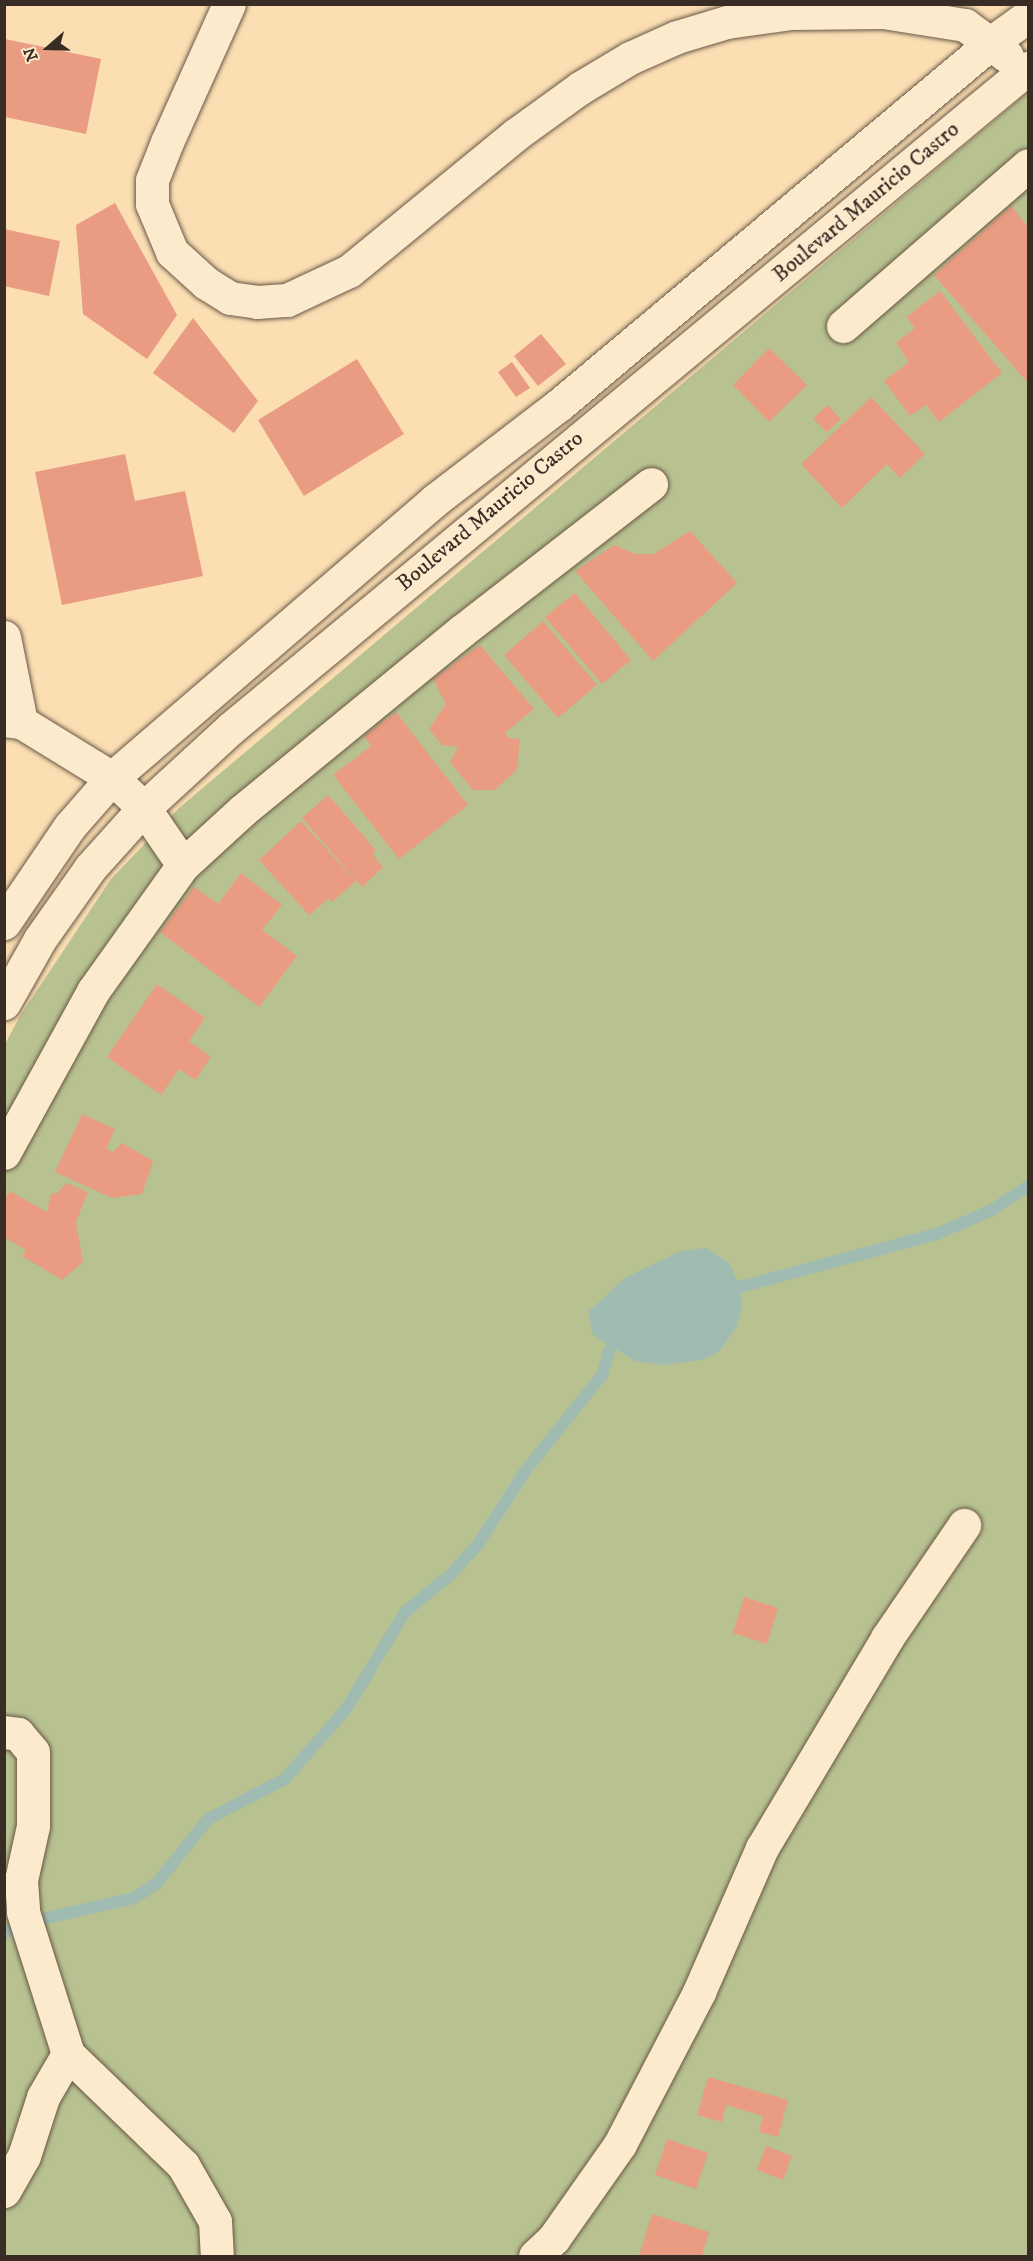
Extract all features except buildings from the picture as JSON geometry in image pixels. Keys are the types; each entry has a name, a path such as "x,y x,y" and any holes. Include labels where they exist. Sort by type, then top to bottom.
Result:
{"street":[{"path":"229,4 163,151 152,180 152,204 172,252 206,283 231,298 257,302 287,300 349,271 515,135 580,88 630,58 677,37 727,22 791,13 883,12 965,25 992,42 1026,70"},
{"name":"Boulevard Mauricio Castro","path":"4,923 64,834 112,777 435,500 559,405 992,42 1029,16"},
{"name":"Boulevard Mauricio Castro","path":"4,1003 62,906 90,868 144,808 231,728 1026,70"},
{"path":"843,326 1029,165"},
{"path":"559,405 585,433"},
{"path":"4,1153 93,991 183,865 243,810 463,630 651,484"},
{"path":"4,637 13,721 112,777 144,808 183,865"},
{"path":"535,2256 554,2238 620,2144 699,1992 768,1839 887,1638 964,1525"},
{"path":"4,1732 18,1734 33,1752 33,1826 21,1880 23,1912 68,2054 183,2165 215,2221 217,2256"},
{"path":"4,2191 24,2156 43,2097 68,2054"}],"green space":[{"path":"1028,92 1028,2256 5,2256 4,1046 20,1016 111,879 179,808"}],"water":[{"path":"707,1248 729,1263 740,1287 742,1307 737,1326 720,1351 702,1360 663,1365 635,1361 593,1335 588,1312 625,1278 681,1251"}],"waterway":[{"path":"740,1287 937,1234 992,1210 1028,1186"},
{"path":"4,1933 38,1920 134,1898 157,1883 208,1819 285,1779 347,1708 405,1612 449,1576 477,1546 526,1470 602,1375 610,1349"}]}
